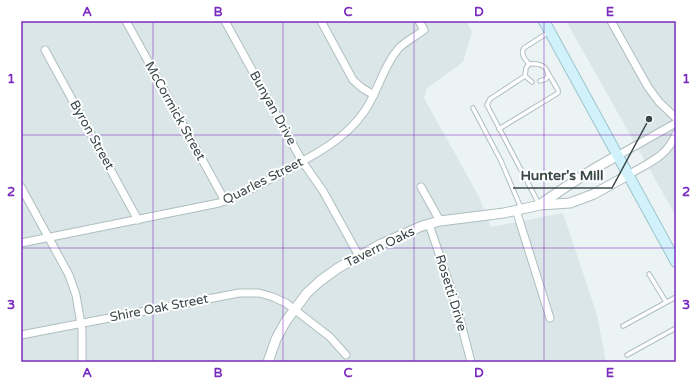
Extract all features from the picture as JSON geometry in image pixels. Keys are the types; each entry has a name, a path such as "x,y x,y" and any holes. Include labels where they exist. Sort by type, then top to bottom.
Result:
{"main road":[{"path":"544,21 676,262"}],"street":[{"name":"McCormick Street","path":"126,21 225,201"},
{"name":"Bunyan Drive","path":"225,21 302,161 323,191 359,256"},
{"path":"321,21 353,80 362,88 374,95"},
{"name":"Quarles Street","path":"21,243 204,207 225,201 242,194 324,149 344,135 364,112 374,95 386,68 398,50 402,45 424,30 419,21"},
{"path":"611,21 648,87 659,102 676,118"},
{"name":"Byron Street","path":"45,50 138,220"},
{"name":"Tavern Oaks","path":"540,205 591,170 676,123"},
{"name":"Tavern Oaks","path":"268,362 276,339 294,309 320,281 338,268 359,256 381,244 429,224 440,221 504,213 540,205 570,203 594,194 666,151 672,144 676,134"},
{"path":"421,186 440,221"},
{"path":"21,187 69,275 76,295 81,324 82,362"},
{"path":"518,210 550,318"},
{"name":"Rosetti Drive","path":"429,224 456,304 471,362"},
{"name":"Shire Oak Street","path":"21,335 246,292 259,293 273,297 294,309 330,337 346,356"}],"lane":[{"path":"528,64 522,50 550,32"},
{"path":"499,130 558,93 558,90 544,67 540,65 528,64"},
{"path":"528,64 525,76 490,99 488,102 488,108 540,205"},
{"path":"540,81 546,79 548,73"},
{"path":"525,76 532,82"},
{"path":"473,108 501,161 518,210"},
{"path":"649,274 666,302"},
{"path":"623,326 676,297"},
{"path":"627,355 676,328"}],"shaded area":[{"path":"21,21 466,21 472,32 463,62 427,88 424,98 478,195 491,227 563,213 597,315 606,362 21,362"},
{"path":"566,21 676,21 676,216"}],"place":[{"name":"Hunter's Mill","path":"649,119"}]}
